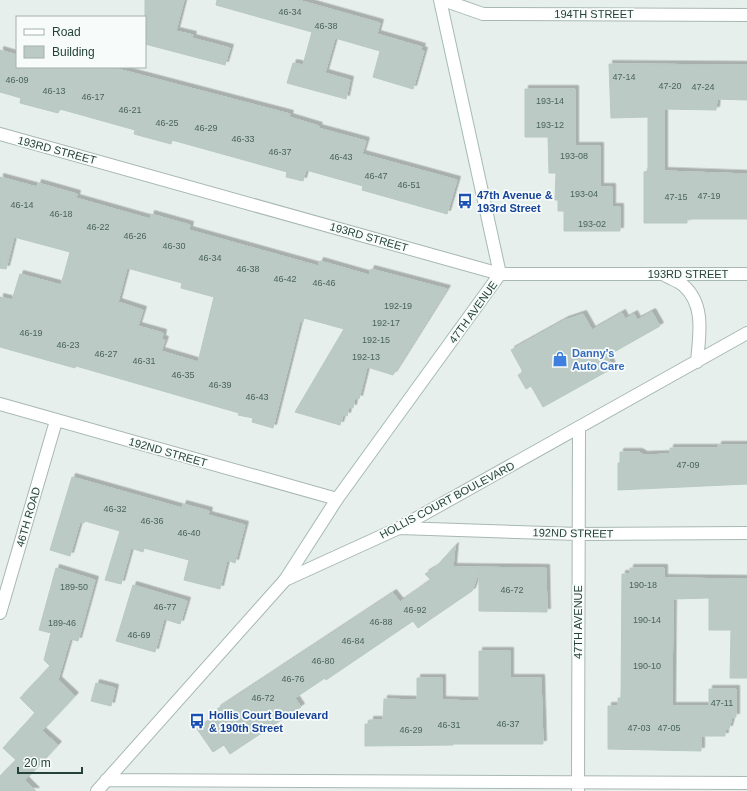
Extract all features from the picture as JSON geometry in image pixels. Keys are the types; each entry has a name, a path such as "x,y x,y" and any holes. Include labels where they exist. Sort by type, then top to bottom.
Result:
{"street":[{"name":"47TH AVENUE","path":"285,580 337,499 500,274 440,0"},
{"name":"194TH STREET","path":"443,0 483,14 747,15"},
{"name":"193RD STREET","path":"0,134 500,274 747,274"},
{"path":"662,274 683,285 694,301 700,318 697,362"},
{"name":"HOLLIS COURT BOULEVARD","path":"97,791 285,580 399,528 747,333"},
{"name":"192ND STREET","path":"0,404 337,499"},
{"name":"46TH ROAD","path":"0,613 56,420"},
{"name":"47TH AVENUE","path":"578,787 579,428"},
{"name":"192ND STREET","path":"399,528 578,534 747,533"},
{"path":"106,780 578,787 747,783"}],"building":[{"path":"145,0 184,0 176,31 193,35 192,38 230,48 225,65 146,44"},
{"path":"217,0 298,0 380,23 377,34 422,47 421,50 424,51 413,89 373,77 380,51 335,38 325,73 350,80 346,99 287,83 293,63 303,65 312,32 216,5"},
{"path":"0,50 16,55 16,68 114,68 290,114 289,117 319,126 318,128 366,141 362,154 457,180 447,214 362,190 363,186 306,170 303,181 286,177 287,172 172,140 171,144 134,134 135,130 60,109 58,113 20,103 21,98 0,92"},
{"path":"609,64 747,65 747,100 717,99 716,110 664,109 664,171 747,174 747,219 687,219 687,223 644,223 644,172 648,171 648,117 611,118"},
{"path":"525,89 575,89 575,146 600,146 600,187 612,187 612,207 620,207 620,231 564,231 564,211 558,211 558,200 555,200 556,173 549,173 548,137 525,137"},
{"path":"0,177 37,187 38,183 77,194 76,198 150,219 151,214 190,225 189,230 318,266 320,261 369,275 371,269 447,289 393,375 367,367 359,399 355,398 353,408 349,407 347,416 343,415 340,425 295,412 344,329 304,318 303,322 300,321 273,428 252,422 253,418 238,415 239,413 76,366 75,368 0,347 0,297 12,300 20,274 61,285 70,252 14,237 6,269 0,268","holes":["127,268 182,283 181,288 214,297 198,362 161,351 165,340 162,339 163,333 138,326 143,310 118,302"]},
{"path":"652,312 660,326 607,356 613,368 543,407 531,386 526,389 518,375 523,372 511,350 565,320 583,314 592,330 622,313 625,319 634,314 637,320"},
{"path":"718,445 747,445 747,484 618,490 618,463 620,463 620,452 639,452 644,455 670,454 670,448 718,448"},
{"path":"72,477 182,508 183,504 209,511 208,515 245,525 235,563 227,560 220,589 184,580 189,560 144,548 143,552 131,548 121,584 105,580 120,531 85,521 84,523 80,522 70,556 50,550"},
{"path":"455,546 453,567 546,568 547,612 479,611 479,571 472,591 418,628 413,621 326,680 325,678 295,698 301,707 230,754 224,745 213,752 197,729 220,714 217,709 393,593 400,602 431,580 425,574 436,567"},
{"path":"56,568 95,580 78,641 70,639 58,680 75,696 42,731 58,745 25,780 36,791 0,791 0,776 16,760 3,748 35,713 20,698 50,666 44,660 51,633 39,630"},
{"path":"630,568 664,568 664,578 747,579 747,678 730,678 731,630 709,630 709,598 673,599 672,706 709,706 709,689 736,689 736,717 732,717 729,729 725,729 725,736 701,736 701,751 608,749 608,706 618,706 618,698 621,698 622,574 630,574"},
{"path":"133,585 187,601 180,624 164,619 155,652 116,641"},
{"path":"479,651 510,651 510,678 541,678 543,744 365,746 365,724 370,724 370,720 383,720 384,699 417,700 417,678 442,678 442,700 479,701"},
{"path":"96,683 115,688 111,706 91,701"}],"place":[{"name":"47th Avenue & 193rd Street","path":"465,201"},
{"name":"Danny’s Auto Care","path":"560,359"},
{"name":"Hollis Court Boulevard & 190th Street","path":"197,721"}]}
